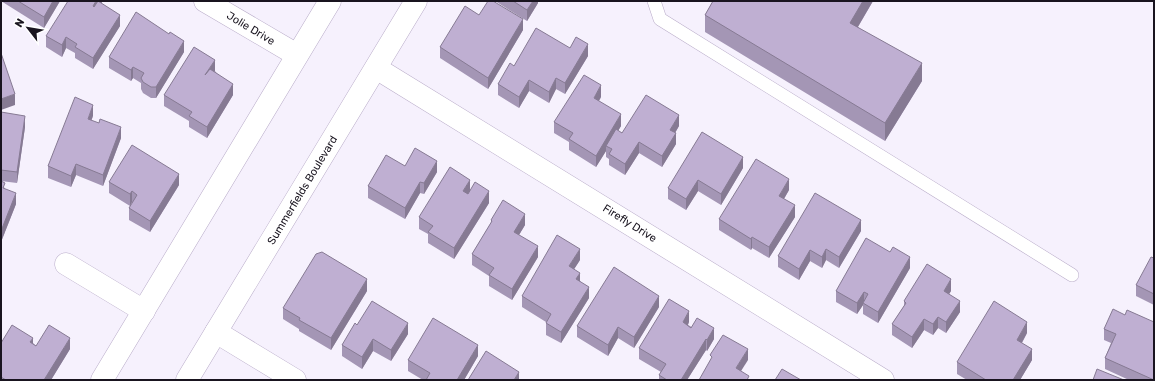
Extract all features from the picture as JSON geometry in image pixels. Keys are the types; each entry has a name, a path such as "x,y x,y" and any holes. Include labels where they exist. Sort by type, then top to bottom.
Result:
{"street":[{"name":"Jolie Drive","path":"205,1 297,56"},
{"path":"102,380 330,1"},
{"name":"Summerfields Boulevard","path":"187,380 416,1"},
{"name":"Firefly Drive","path":"376,68 883,380"},
{"path":"66,264 144,310"},
{"path":"216,332 295,380"}],"lane":[{"path":"654,1 660,19 1072,276"}],"building":[{"path":"18,1 53,1 44,17"},
{"path":"68,1 96,1 93,6 94,7 98,1 120,15 93,58 75,47 77,44 66,37 62,45 46,36"},
{"path":"488,1 493,1 523,19 488,78 440,47 465,6 479,15"},
{"path":"513,1 533,1 527,10"},
{"path":"713,1 863,1 850,23 922,63 885,123 705,15"},
{"path":"136,12 169,34 170,32 184,41 156,87 151,87 143,82 141,78 144,73 133,67 131,70 109,57"},
{"path":"536,28 570,48 576,37 588,44 565,83 556,78 549,92 529,80 519,97 498,84 510,63 514,66"},
{"path":"194,47 215,60 205,75 210,69 233,84 207,127 189,116 192,112 164,95"},
{"path":"1,53 15,94 1,99"},
{"path":"584,75 601,85 594,98 621,114 596,156 569,139 573,133 554,122"},
{"path":"646,95 679,115 670,130 676,133 662,156 639,142 625,164 609,154 612,149 606,146 616,129 622,133"},
{"path":"75,97 93,105 88,119 99,123 100,119 121,127 103,175 76,164 71,176 48,166"},
{"path":"1,112 25,116 17,172 1,170"},
{"path":"702,132 743,157 721,194 698,180 686,199 668,188"},
{"path":"132,145 179,174 150,221 129,208 137,195 132,191 130,194 109,182"},
{"path":"415,148 437,161 424,183 420,182 405,208 368,186 386,155 405,166"},
{"path":"756,159 789,179 779,196 795,205 769,247 752,237 751,239 719,219"},
{"path":"450,167 470,180 463,191 468,194 475,182 489,191 454,248 428,232 433,226 419,217"},
{"path":"1,181 5,183 3,188 16,193 1,231"},
{"path":"815,193 861,220 839,257 826,249 822,257 810,250 799,269 778,256"},
{"path":"503,200 525,214 514,232 538,246 512,289 489,275 494,268 472,254"},
{"path":"557,235 580,249 569,266 580,273 576,279 589,287 561,332 546,323 551,314 522,296"},
{"path":"866,238 890,252 893,247 910,257 878,312 863,303 868,294 864,292 857,303 836,291"},
{"path":"322,252 367,279 331,338 299,320 300,318 283,308 316,254"},
{"path":"1151,257 1154,258 1154,294 1136,285"},
{"path":"927,264 951,279 944,291 960,301 946,322 938,317 933,324 924,319 912,337 892,324 906,303 904,301"},
{"path":"614,267 659,296 634,337 618,327 608,345 577,326"},
{"path":"669,299 689,311 683,322 691,328 697,318 714,328 681,380 667,380 659,375 666,364 639,348"},
{"path":"372,301 408,323 391,350 373,339 362,357 342,345 355,323 357,325"},
{"path":"994,301 1027,322 1017,340 1032,349 1013,380 986,380 957,362"},
{"path":"1113,309 1125,315 1127,310 1154,322 1154,380 1105,358 1116,334 1104,329"},
{"path":"433,318 478,345 457,380 426,380 430,373 408,360"},
{"path":"12,325 33,338 30,342 36,346 49,325 70,338 44,380 6,380 1,377 1,343"},
{"path":"723,335 748,349 736,368 749,376 747,380 699,380 712,357 710,355"},
{"path":"486,351 519,372 514,380 468,380"},
{"path":"782,369 801,380 775,380"},
{"path":"1097,369 1124,380 1093,380"}]}
